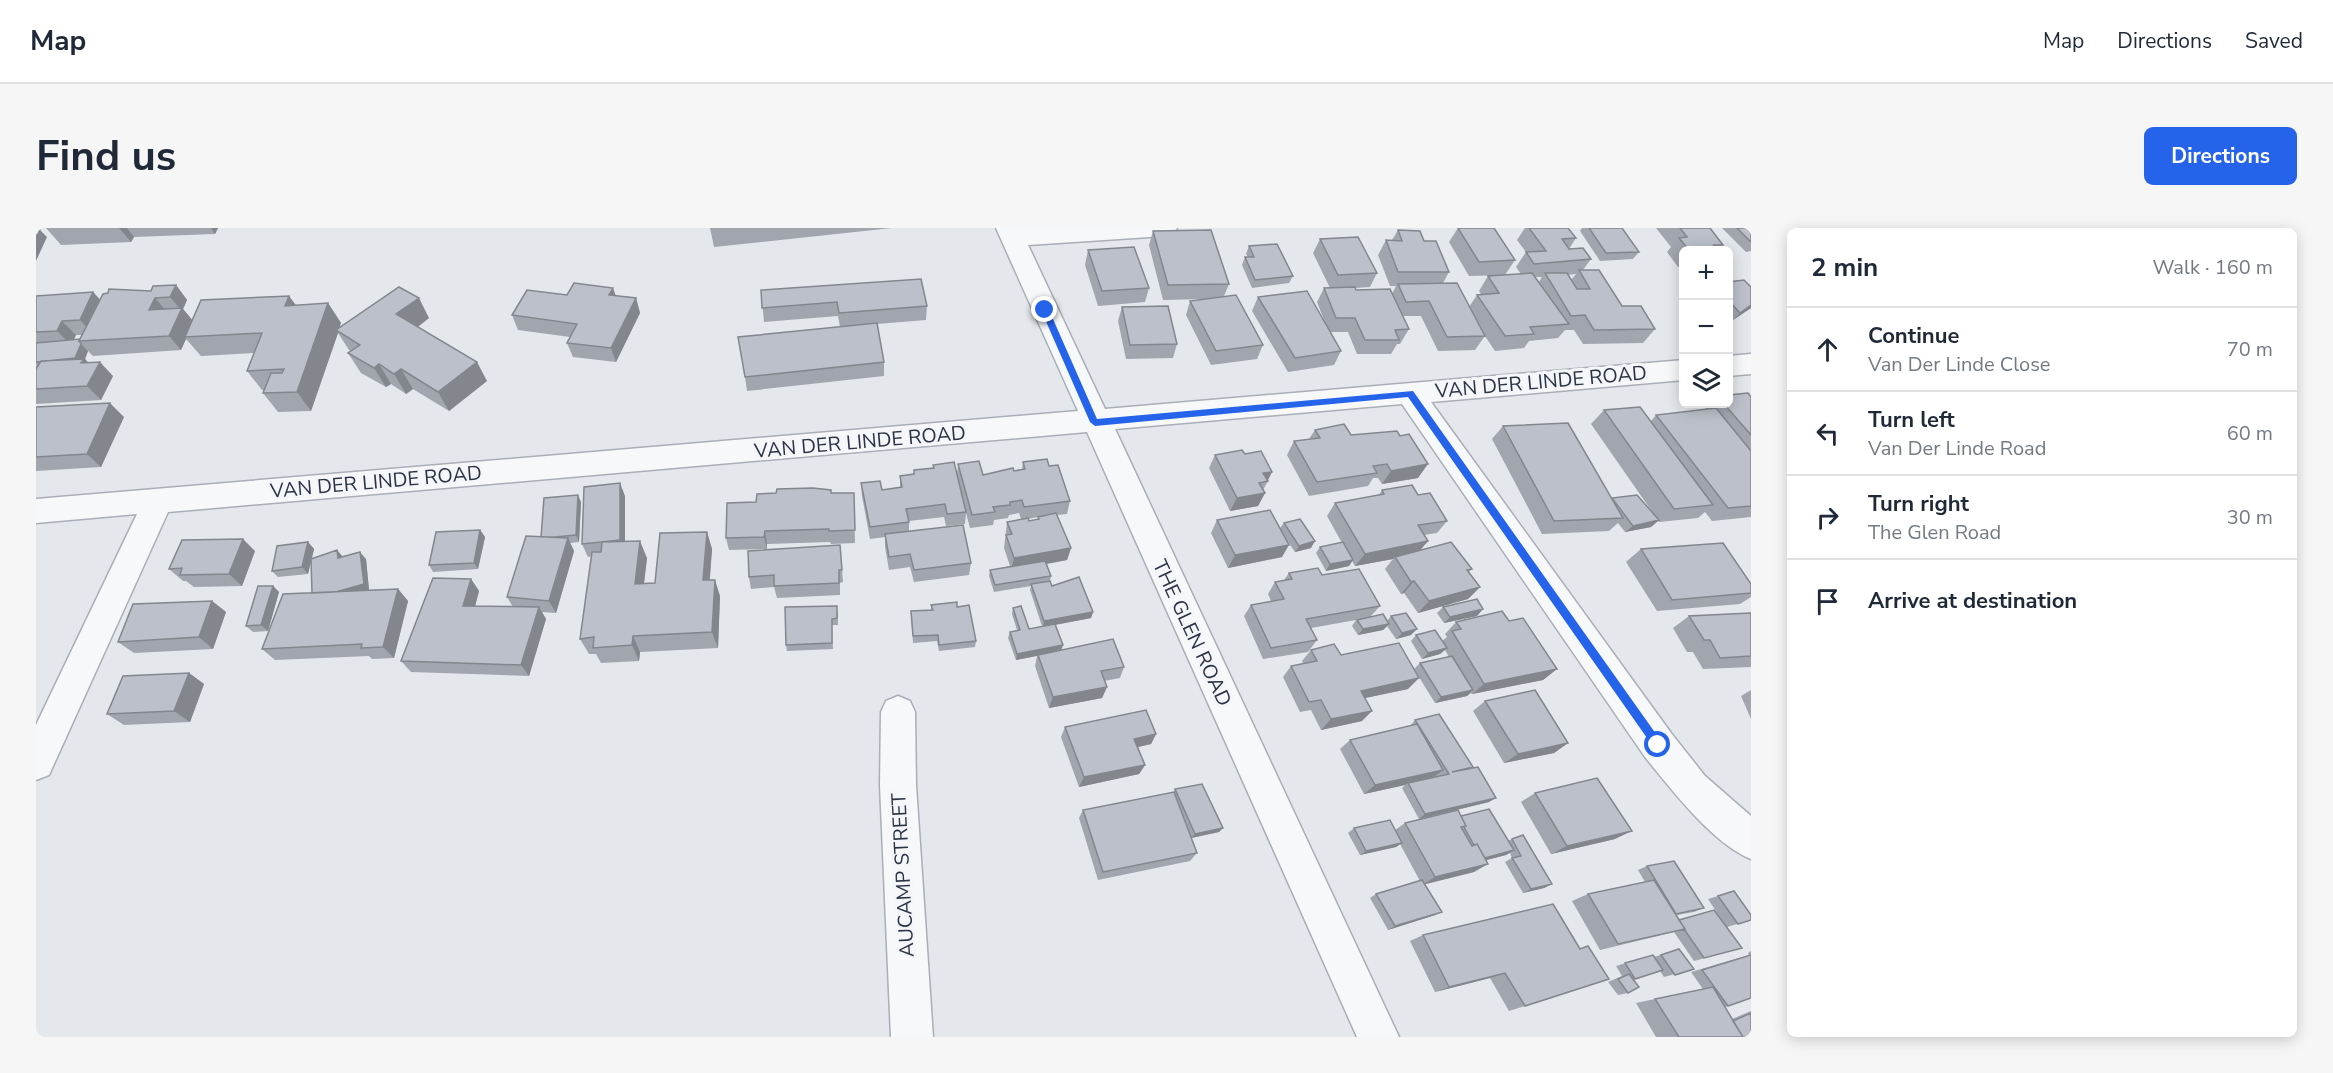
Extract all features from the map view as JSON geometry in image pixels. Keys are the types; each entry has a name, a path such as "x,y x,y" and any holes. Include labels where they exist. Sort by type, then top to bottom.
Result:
{"street":[{"path":"1010,233 1165,228"},
{"name":"THE GLEN ROAD","path":"1010,233 1378,1037"},
{"path":"1733,366 1751,364"},
{"name":"VAN DER LINDE ROAD","path":"36,511 1679,370"},
{"path":"1410,394 1658,745 1692,789 1751,841"},
{"path":"36,763 158,501"},
{"name":"AUCAMP STREET","path":"898,712 898,785 912,1037"}],"building":[{"path":"1458,228 1494,228 1515,260 1479,262"},
{"path":"1529,228 1568,228 1576,238 1562,239 1569,249 1583,248 1591,259 1534,264 1526,252 1546,251"},
{"path":"1589,228 1622,228 1639,252 1606,253"},
{"path":"1680,228 1710,228 1723,245 1686,246 1679,238 1687,237"},
{"path":"1737,228 1751,228 1751,242"},
{"path":"1211,230 1229,284 1168,285 1153,231"},
{"path":"1398,230 1420,231 1424,241 1436,241 1449,272 1398,272 1386,240 1402,241"},
{"path":"1358,237 1377,273 1338,275 1320,239"},
{"path":"1277,244 1293,276 1255,280 1245,257 1254,257 1249,246"},
{"path":"1134,247 1149,288 1102,291 1088,250"},
{"path":"1579,270 1599,270 1622,306 1641,306 1655,329 1594,330 1585,315 1571,316 1545,273 1567,273 1577,289 1590,289"},
{"path":"1532,273 1569,324 1530,327 1534,334 1505,336 1477,295 1499,293 1488,276"},
{"path":"921,279 927,306 839,313 837,302 762,308 761,290"},
{"path":"1744,280 1751,287 1751,305 1740,313 1733,305 1733,281"},
{"path":"574,283 613,288 609,295 636,298 611,348 567,343 577,324 512,315 527,290 567,295"},
{"path":"1457,283 1485,336 1447,337 1429,301 1406,302 1398,284"},
{"path":"176,285 170,297 155,298 149,310 182,308 169,336 79,341 103,294 108,293 109,289 151,291 153,286"},
{"path":"399,287 419,298 396,314 477,362 438,392 401,369 394,374 379,364 374,368 348,353 360,345 336,330"},
{"path":"1355,287 1356,290 1390,289 1409,329 1395,330 1399,340 1365,340 1355,318 1336,318 1324,288"},
{"path":"1307,291 1341,351 1295,358 1258,297"},
{"path":"93,292 80,320 62,321 57,331 36,332 36,296"},
{"path":"1236,295 1263,345 1216,351 1190,301"},
{"path":"289,296 285,306 328,303 297,392 263,393 271,373 282,373 284,369 247,371 262,333 185,337 201,300"},
{"path":"1168,306 1177,344 1130,345 1122,307"},
{"path":"877,323 884,362 745,377 738,337"},
{"path":"80,339 81,344 75,358 36,362 36,343"},
{"path":"84,359 81,363 100,362 87,386 36,389 36,369 41,361"},
{"path":"1748,393 1751,397 1751,435 1727,408 1733,408 1733,394"},
{"path":"110,403 87,454 36,457 36,407"},
{"path":"1640,407 1713,505 1674,509 1604,410"},
{"path":"1716,408 1751,451 1751,506 1728,508 1656,415"},
{"path":"1568,423 1623,518 1554,521 1503,426"},
{"path":"1344,424 1351,435 1397,431 1400,436 1409,434 1428,464 1391,471 1387,464 1373,466 1377,473 1317,482 1294,441 1320,438 1315,430"},
{"path":"1242,450 1245,454 1261,451 1272,472 1263,473 1268,481 1259,483 1265,493 1237,498 1215,455"},
{"path":"1047,459 1049,466 1058,465 1070,501 1024,507 1022,500 1010,502 1010,505 993,507 995,512 972,515 958,464 979,461 983,475 1013,468 1014,471 1025,469 1023,462"},
{"path":"954,462 966,512 947,514 945,504 906,509 909,522 870,527 861,483 880,481 882,490 902,487 900,476 914,474 914,470 934,468 933,465"},
{"path":"620,483 620,540 582,544 584,487"},
{"path":"1412,485 1418,495 1430,493 1447,521 1418,525 1428,541 1365,554 1335,503 1384,494 1382,490"},
{"path":"777,489 831,490 831,493 854,493 855,530 765,531 764,537 726,538 727,503 756,502 757,494 776,493"},
{"path":"578,495 576,535 541,537 544,498"},
{"path":"1637,495 1659,520 1633,526 1612,498"},
{"path":"1270,510 1289,545 1235,555 1217,520"},
{"path":"1056,513 1071,548 1014,558 1006,535 1012,534 1007,522 1028,518 1029,521"},
{"path":"1300,519 1315,541 1299,546 1284,523"},
{"path":"963,525 971,563 914,570 910,554 889,557 885,534"},
{"path":"480,530 474,563 429,565 436,532"},
{"path":"707,532 703,580 715,580 712,632 633,636 632,645 593,648 594,637 580,639 592,552 601,552 602,542 640,541 635,584 655,583 660,533"},
{"path":"526,536 568,538 549,601 507,597"},
{"path":"243,539 229,574 180,575 182,568 169,569 182,540"},
{"path":"308,542 302,567 272,571 277,546"},
{"path":"1343,542 1353,560 1330,564 1320,547"},
{"path":"1451,542 1472,569 1467,570 1480,587 1429,601 1414,581 1411,582 1395,557"},
{"path":"1723,543 1751,584 1751,593 1672,600 1641,549"},
{"path":"840,545 842,570 839,570 839,583 774,586 774,575 749,577 748,551"},
{"path":"337,550 338,558 360,552 364,584 336,592 312,593 311,559"},
{"path":"1045,561 1051,576 995,585 990,570"},
{"path":"1318,568 1322,575 1359,569 1380,606 1306,619 1317,640 1271,648 1251,605 1284,599 1275,582 1292,579 1289,573"},
{"path":"1079,577 1093,612 1044,621 1031,584 1050,581 1052,586"},
{"path":"433,578 471,579 463,606 539,607 521,665 401,661"},
{"path":"258,586 273,586 261,625 246,626"},
{"path":"398,589 383,647 361,648 362,644 262,649 283,594"},
{"path":"1477,599 1483,609 1450,617 1443,607"},
{"path":"212,601 199,637 118,642 133,604"},
{"path":"957,602 957,607 969,605 976,641 939,645 938,635 913,636 911,611 933,610 931,605"},
{"path":"837,606 837,618 832,619 832,643 786,645 785,607"},
{"path":"1021,606 1029,629 1055,624 1063,645 1017,654 1010,632 1020,630 1013,608"},
{"path":"1502,611 1509,621 1523,618 1557,669 1484,684 1452,631 1461,629 1456,622"},
{"path":"1406,613 1417,629 1402,633 1391,616"},
{"path":"1751,613 1751,656 1720,658 1710,640 1704,640 1689,616"},
{"path":"1383,614 1389,624 1363,629 1357,620"},
{"path":"1435,630 1447,648 1428,653 1416,635"},
{"path":"1113,639 1124,667 1101,671 1107,687 1053,697 1038,655"},
{"path":"1399,643 1419,678 1361,691 1372,711 1331,719 1321,700 1309,702 1291,666 1317,661 1311,650 1334,644 1341,655"},
{"path":"1452,656 1473,690 1441,697 1420,663"},
{"path":"189,673 174,711 107,714 123,676"},
{"path":"1535,690 1568,743 1518,754 1485,701"},
{"path":"1146,710 1156,734 1134,739 1145,765 1084,777 1065,727"},
{"path":"1439,714 1473,767 1452,772 1478,767 1496,798 1425,814 1408,783 1449,774 1415,720"},
{"path":"1417,724 1443,770 1375,785 1350,740"},
{"path":"1597,778 1632,831 1567,846 1535,793"},
{"path":"1202,784 1223,828 1195,834 1175,789"},
{"path":"1174,792 1197,853 1103,872 1083,810"},
{"path":"1489,809 1514,850 1485,858 1477,844 1474,845 1461,816"},
{"path":"1458,810 1466,826 1461,827 1472,846 1477,844 1488,864 1435,877 1405,823"},
{"path":"1390,820 1402,843 1366,851 1354,828"},
{"path":"1523,835 1552,884 1531,889 1512,858 1521,856 1512,839"},
{"path":"1674,861 1704,908 1676,914 1647,866"},
{"path":"1422,880 1442,912 1395,926 1376,894"},
{"path":"1654,880 1685,929 1618,944 1588,894"},
{"path":"1734,891 1751,915 1751,920 1738,924 1718,896"},
{"path":"1553,904 1580,949 1588,946 1609,979 1525,1006 1505,973 1449,987 1423,935"},
{"path":"1714,910 1742,948 1704,958 1679,920"},
{"path":"1679,949 1694,969 1675,975 1661,955"},
{"path":"1653,955 1663,970 1635,979 1625,963"},
{"path":"1751,955 1751,998 1728,1006 1702,970"},
{"path":"1629,974 1639,987 1628,993 1618,979"},
{"path":"1713,987 1743,1037 1679,1037 1655,999"},
{"path":"1751,1013 1751,1037 1743,1037 1733,1021"}],"route":[{"path":"1045,310 1095,422 1410,394 1658,745"}]}
